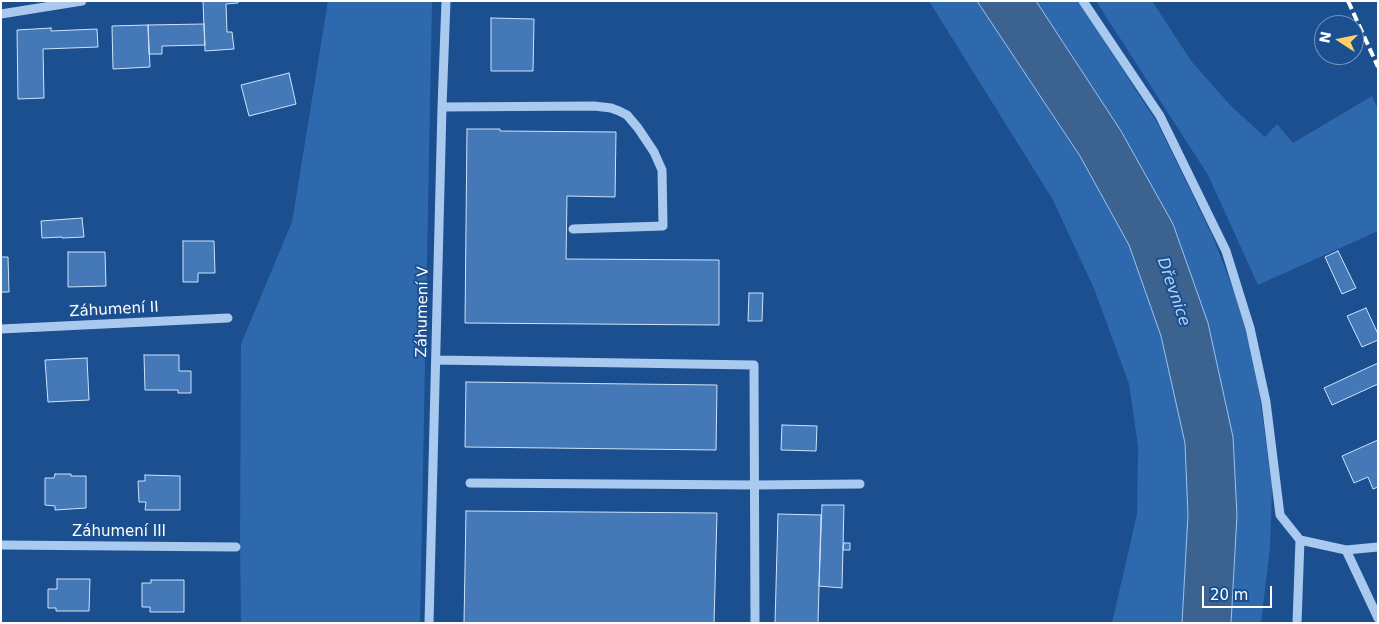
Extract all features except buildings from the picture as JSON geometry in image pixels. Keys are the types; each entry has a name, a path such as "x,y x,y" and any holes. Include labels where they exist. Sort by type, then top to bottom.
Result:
{"street":[{"path":"1,14 82,1"},
{"name":"Záhumení V","path":"429,623 446,1"},
{"path":"1083,1 1160,116 1226,251 1250,328 1266,402 1280,516 1300,540 1346,550 1378,547"},
{"path":"442,107 594,106 611,108 626,116 638,128 654,152 662,170 663,226 573,229"},
{"name":"Záhumení II","path":"1,329 228,318"},
{"path":"436,360 754,365 755,623"},
{"path":"470,483 860,484"},
{"path":"1297,623 1300,540"},
{"name":"Záhumení III","path":"1,545 236,547"},
{"path":"1346,550 1378,618"}],"shaded area":[{"path":"328,1 432,1 420,623 241,623 241,344 292,222"},
{"path":"929,1 977,1 1080,156 1129,245 1161,336 1185,443 1188,515 1182,623 1112,623 1137,514 1138,446 1129,384 1095,291 1053,200"},
{"path":"1036,1 1078,1 1158,124 1213,237 1252,338 1272,487 1270,548 1261,623 1231,623 1237,515 1233,437 1208,323 1173,224 1121,131"},
{"path":"1096,1 1152,1 1192,62 1231,106 1265,137 1277,124 1293,143 1372,96 1378,109 1378,231 1258,285 1208,175"}],"water":[{"name":"Dřevnice","path":"977,1 1036,1 1121,131 1173,224 1208,323 1233,437 1237,515 1231,623 1182,623 1188,515 1185,443 1161,336 1129,245 1080,156"}],"railway":[{"path":"1348,1 1378,67"}]}
